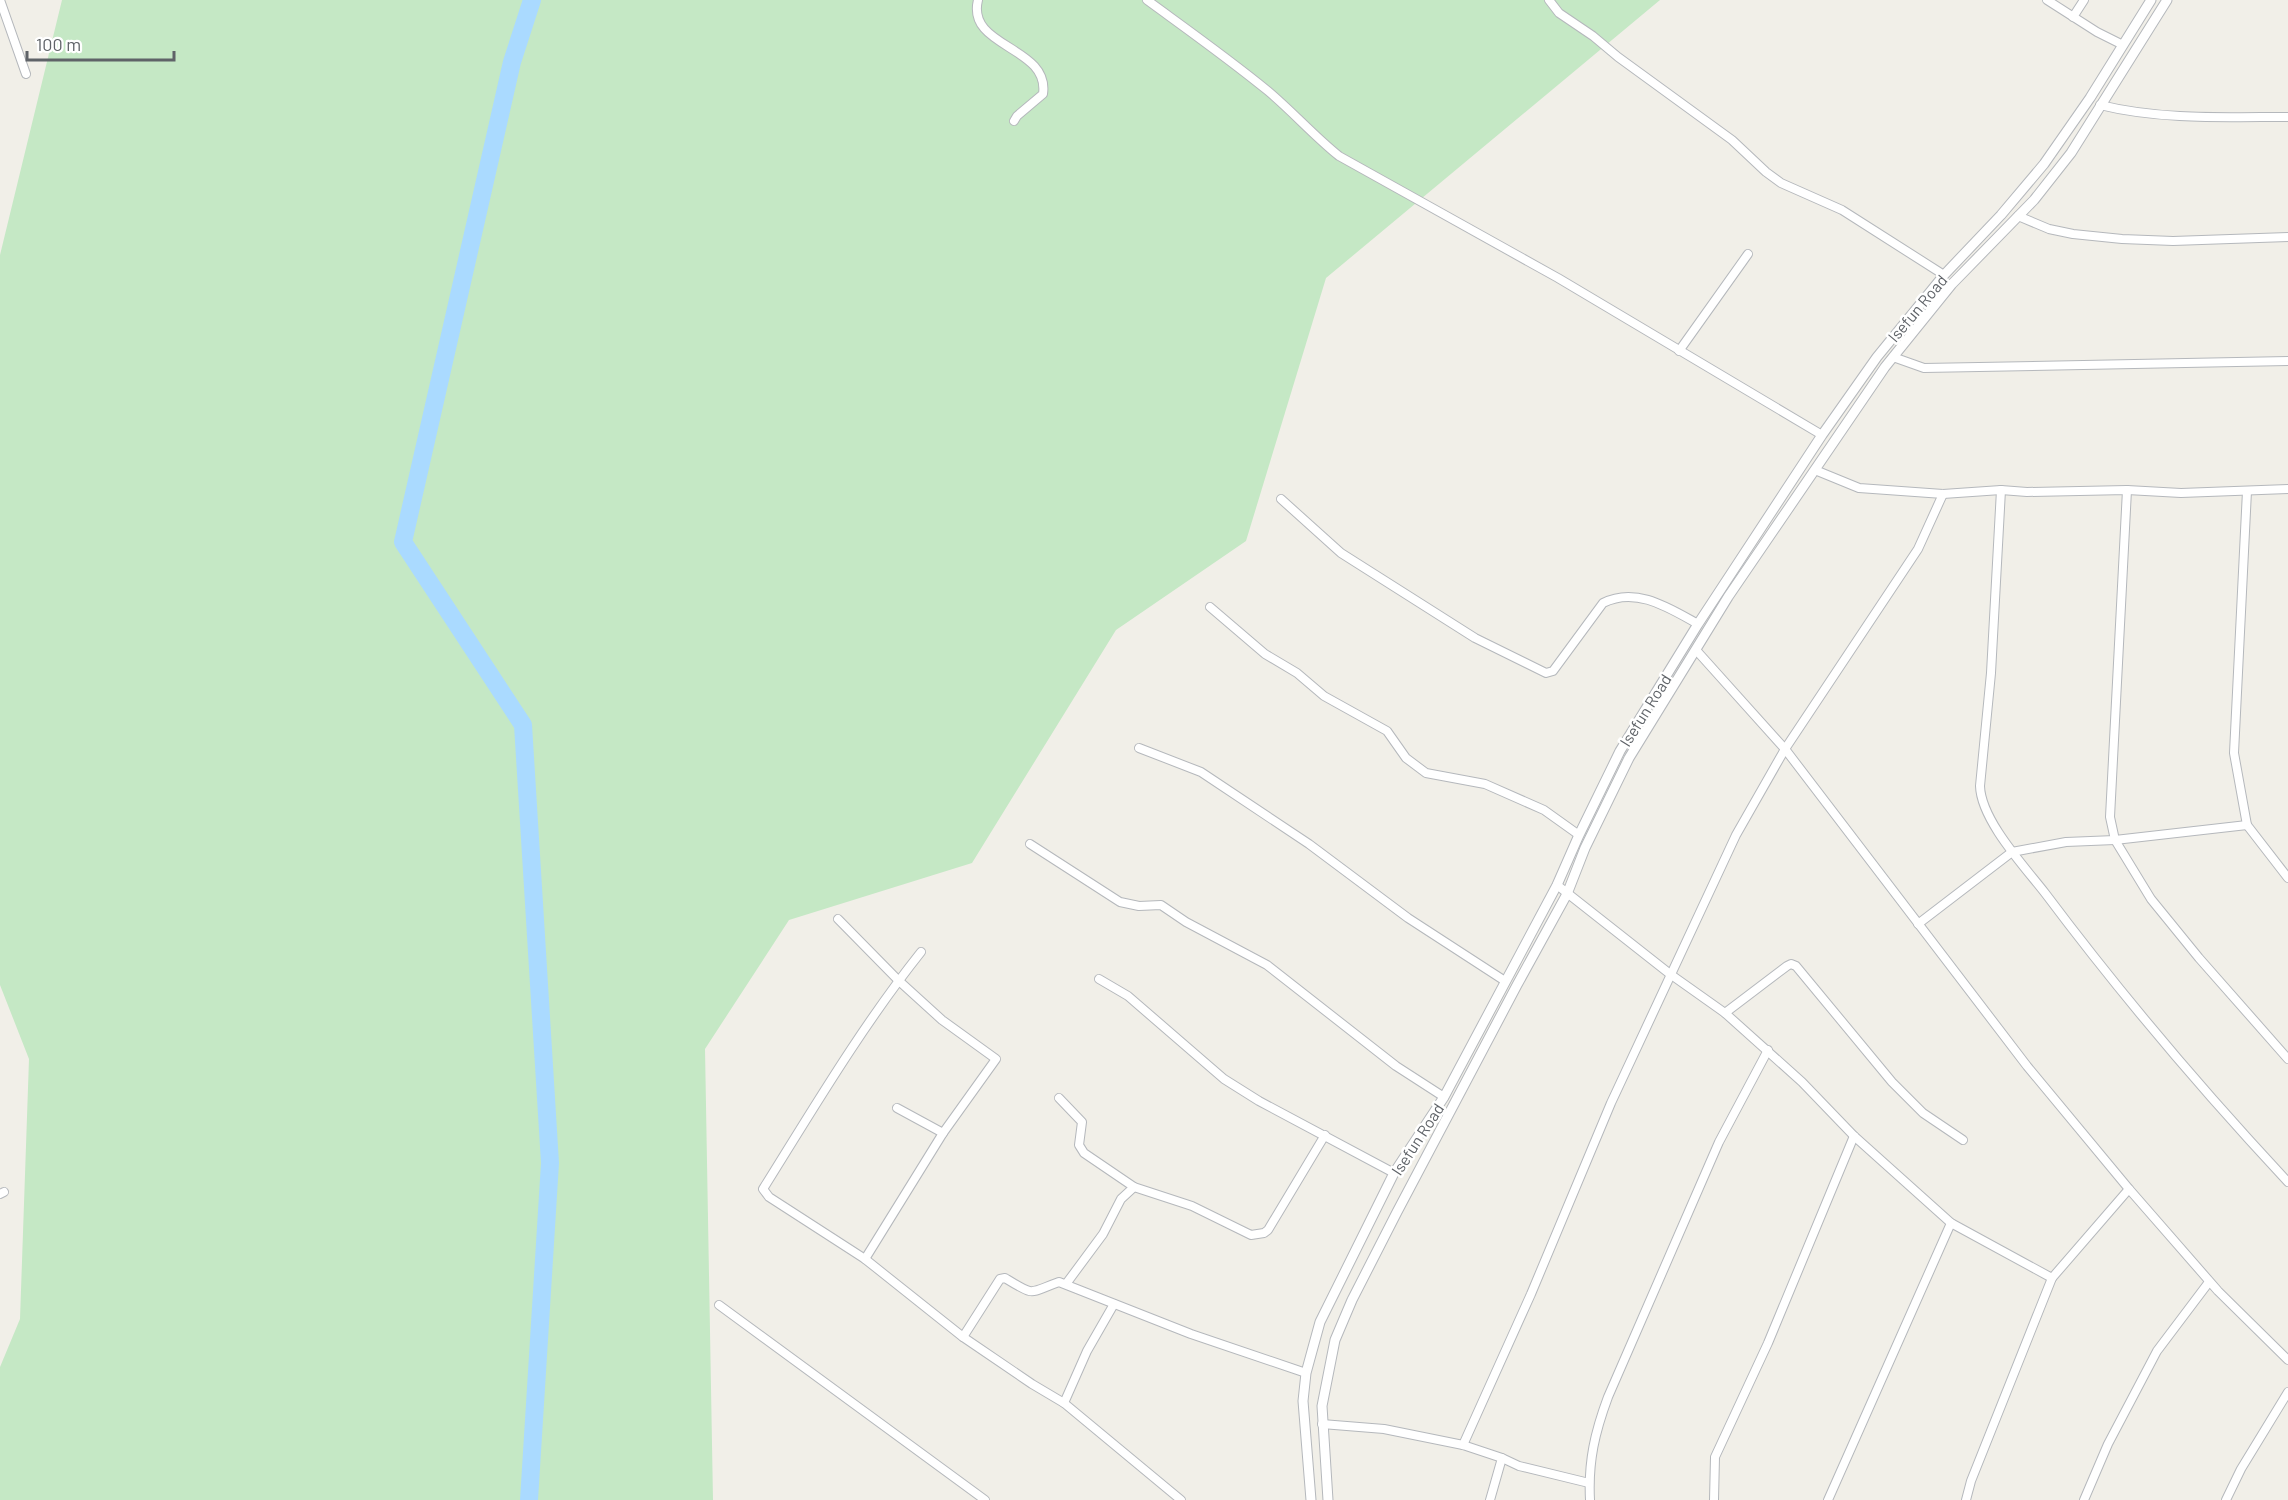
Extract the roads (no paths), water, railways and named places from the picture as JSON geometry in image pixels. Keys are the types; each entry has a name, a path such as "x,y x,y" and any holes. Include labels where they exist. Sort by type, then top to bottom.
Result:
{"street":[{"path":"0,0 26,74"},
{"path":"978,0 976,8 978,18 986,30 1002,45 1027,58 1034,65 1044,83 1043,94 1014,121"},
{"path":"1147,0 1267,90 1291,110 1317,139 1339,156 1558,278 1822,435"},
{"path":"1549,0 1558,13 1593,36 1618,57 1732,140 1781,183 1842,210 1944,275"},
{"path":"2047,0 2123,45"},
{"path":"2073,17 2084,0"},
{"name":"Isefun Road","path":"1311,1500 1302,1401 1306,1373 1320,1322 1394,1173 1444,1097 1557,885 1620,752 1698,624 1822,435 1884,347 1944,275 2001,215 2044,164 2151,0"},
{"name":"Isefun Road","path":"1328,1500 1322,1406 1335,1340 1352,1300 1516,985 1567,894 1585,848 1629,758 1728,597 1893,357 1952,284 2018,216 2071,153 2167,0"},
{"path":"2100,105 2129,112 2230,117 2288,117"},
{"path":"2018,216 2057,231 2122,239 2173,241 2288,237"},
{"path":"1678,351 1748,254"},
{"path":"1893,357 1924,368 2288,362"},
{"path":"1815,470 1859,488 1943,494 2001,490 2181,492 2288,489"},
{"path":"2001,490 1991,673 1980,797 2012,852 2087,951 2226,1116 2288,1182"},
{"path":"2127,490 2110,817 2115,840 2151,899 2199,958 2288,1059"},
{"path":"2247,491 2234,753 2247,825 2288,878"},
{"path":"1463,1445 1531,1294 1611,1103 1736,835 1785,749 1917,549 1943,494"},
{"path":"1281,499 1341,554 1475,638 1546,673 1553,671 1603,603 1612,598 1630,597 1658,601 1698,624"},
{"path":"1209,607 1265,654 1297,673 1324,696 1388,731 1406,758 1426,773 1485,784 1544,810 1579,835"},
{"path":"1696,650 1785,749 2027,1066 2129,1189 2209,1282 2288,1360"},
{"path":"1138,748 1201,772 1216,781 1309,844 1408,918 1505,981"},
{"path":"1918,924 2012,852 2066,842 2115,840 2247,825"},
{"path":"1030,844 1120,902 1139,906 1161,905 1186,922 1267,964 1396,1066 1444,1097"},
{"path":"1557,885 1670,974 1725,1013 1802,1082 1854,1136 1951,1223 2052,1278"},
{"path":"838,919 898,980 942,1020 996,1059 943,1133 865,1259"},
{"path":"921,952 898,980 822,1095 764,1189 769,1197 865,1259 963,1336 1032,1384 1064,1403 1182,1500"},
{"path":"1725,1013 1786,966 1791,964 1796,966 1892,1082 1923,1113 1963,1140"},
{"path":"1099,979 1128,996 1224,1079 1259,1101 1394,1173"},
{"path":"1590,1500 1589,1484 1594,1435 1608,1396 1719,1142 1768,1050"},
{"path":"1059,1098 1082,1122 1079,1145 1084,1154 1134,1187 1192,1206 1251,1235 1264,1233 1293,1190 1325,1135"},
{"path":"897,1108 943,1133"},
{"path":"1714,1500 1715,1457 1768,1343 1854,1136"},
{"path":"1066,1284 1103,1234 1121,1199 1134,1187"},
{"path":"1966,1500 1971,1481 2052,1278 2129,1189"},
{"path":"1828,1500 1951,1223"},
{"path":"963,1336 1000,1279 1005,1278 1031,1293 1059,1282 1191,1334 1306,1373"},
{"path":"2084,1500 2108,1444 2157,1351 2209,1282"},
{"path":"1064,1403 1087,1351 1114,1304"},
{"path":"719,1305 985,1500"},
{"path":"2226,1500 2241,1469 2288,1392"},
{"path":"1322,1424 1384,1429 1463,1445 1519,1466 1589,1484"},
{"path":"1490,1500 1502,1458"}],"waterway":[{"path":"529,1500 550,1163 523,725 403,542 512,62 532,0"}]}
